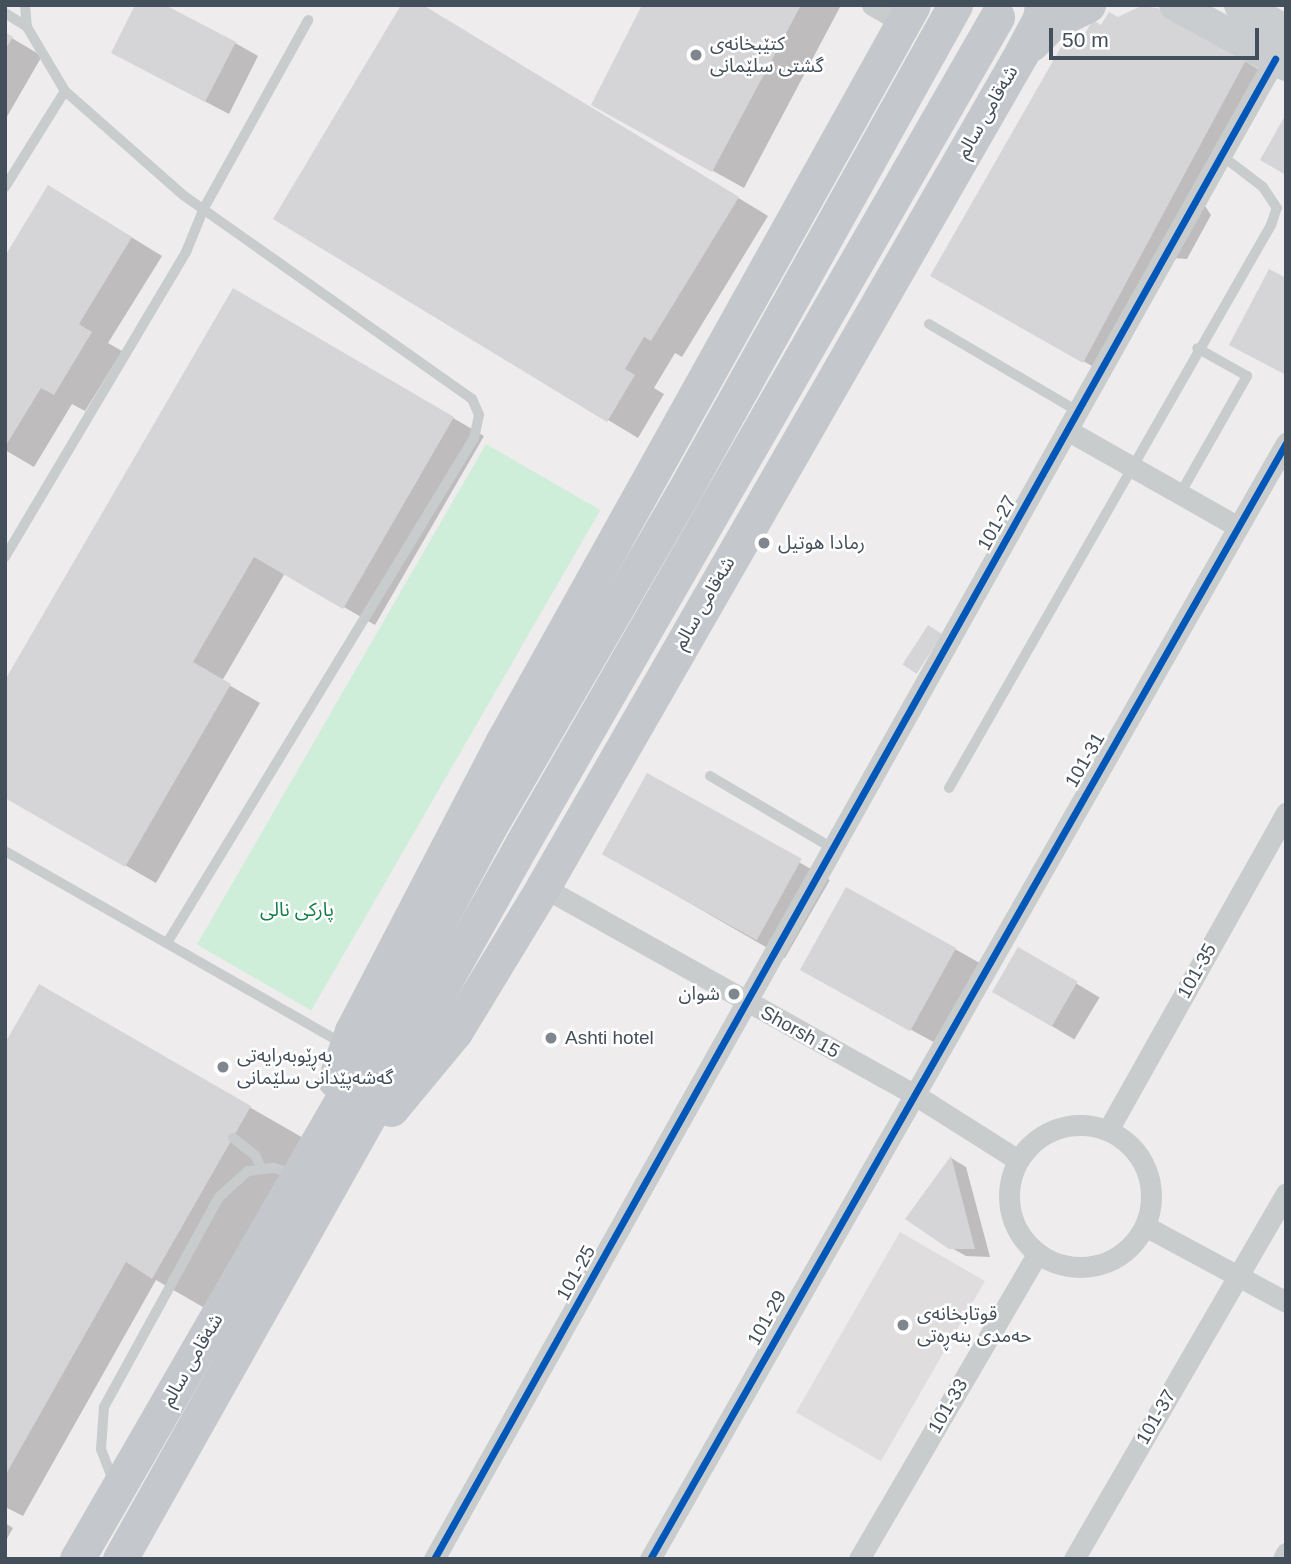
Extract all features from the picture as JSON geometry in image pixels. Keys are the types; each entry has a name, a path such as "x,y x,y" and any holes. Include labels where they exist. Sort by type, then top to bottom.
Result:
{"main road":[{"name":"شەقامی سالم","path":"120,1559 490,826 682,495 955,5"},
{"name":"شەقامی سالم","path":"313,1173 455,1032 543,887 1021,54 1040,19 1042,5"},
{"path":"1021,54 1053,22 1088,5"},
{"name":"شەقامی سالم","path":"313,1173 347,1046 503,741 907,14"},
{"name":"شەقامی سالم","path":"77,1559 117,1489 313,1173 997,17"}],"street":[{"path":"872,5 907,14"},
{"path":"1175,5 1282,51"},
{"path":"1240,5 1282,51"},
{"name":"101-27","path":"746,1002 1282,51"},
{"path":"1067,430 1237,526"},
{"name":"101-31","path":"912,1093 1286,443"},
{"name":"101-35","path":"1108,1130 1286,813"},
{"name":"Shorsh 15","path":"543,887 912,1093 1018,1160"},
{"name":"101-25","path":"434,1559 746,1002"},
{"name":"101-29","path":"650,1559 912,1093"},
{"path":"1088,1125 1108,1130 1128,1142 1142,1160 1152,1204 1145,1226 1134,1244 1098,1266 1056,1264 1037,1254 1013,1221 1009,1200 1018,1160 1048,1132 1088,1125"},
{"name":"101-37","path":"1074,1559 1286,1193"},
{"path":"1145,1226 1286,1302"},
{"name":"101-33","path":"859,1559 1037,1254"},
{"path":"1283,1559 1286,1553"}],"lane":[{"path":"25,5 27,27 65,91 204,208 472,400 479,415 474,438 167,943"},
{"path":"5,13 27,27"},
{"path":"5,557 186,252 204,208 308,20"},
{"path":"5,187 65,91"},
{"path":"949,788 1277,208 1263,187 1221,155"},
{"path":"929,324 1077,411"},
{"path":"1180,494 1247,376 1197,348"},
{"path":"710,776 832,848"},
{"path":"5,851 347,1046"},
{"path":"233,1138 250,1150 261,1168"},
{"path":"117,1489 101,1449 104,1407 219,1197 237,1177 261,1168 313,1173"}],"shaded area":[{"name":"قوتابخانەی حەمدی بنەڕەتی","path":"900,1232 985,1281 881,1461 796,1412"}],"green space":[{"name":"پارکی نالی","path":"486,444 600,510 311,1011 197,945"}],"building":[{"path":"135,5 165,5 236,42 205,102 111,53"},
{"path":"401,5 423,5 739,197 651,341 644,337 625,369 635,375 607,422 273,219"},
{"name":"کتێبخانەی گشتی سلێمانی","path":"642,5 801,5 712,172 591,105"},
{"path":"1141,6 1157,8 1246,60 1083,363 930,276 1069,33 1081,40 1093,20 1101,25 1109,12 1118,17"},
{"path":"5,32 13,37 5,50"},
{"path":"1286,114 1286,175 1260,160"},
{"path":"48,185 132,237 79,324 92,332 54,395 41,388 5,447 5,256"},
{"path":"1269,269 1286,278 1286,375 1229,345"},
{"path":"233,288 454,417 343,609 254,557 193,662 231,684 125,867 5,798 5,680"},
{"path":"928,625 942,634 917,674 902,664"},
{"path":"647,773 802,859 757,940 602,854"},
{"path":"846,887 956,948 910,1031 800,970"},
{"path":"1018,947 1078,982 1052,1027 992,992"},
{"path":"39,984 251,1106 152,1279 126,1262 5,1476 5,1043"},
{"path":"951,1156 975,1249 949,1249 905,1219"}],"cycle path":[{"path":"434,1559 1275,59"},
{"path":"650,1559 1286,443"}],"place":[{"name":"کتێبخانەی گشتی سلێمانی","path":"696,55"},
{"name":"رمادا هوتيل","path":"764,543"},
{"name":"شوان","path":"734,994"},
{"name":"Ashti hotel","path":"551,1038"},
{"name":"بەڕێوبەرایەتی گەشەپێدانی سلێمانی","path":"223,1067"},
{"name":"قوتابخانەی حەمدی بنەڕەتی","path":"903,1325"}]}
